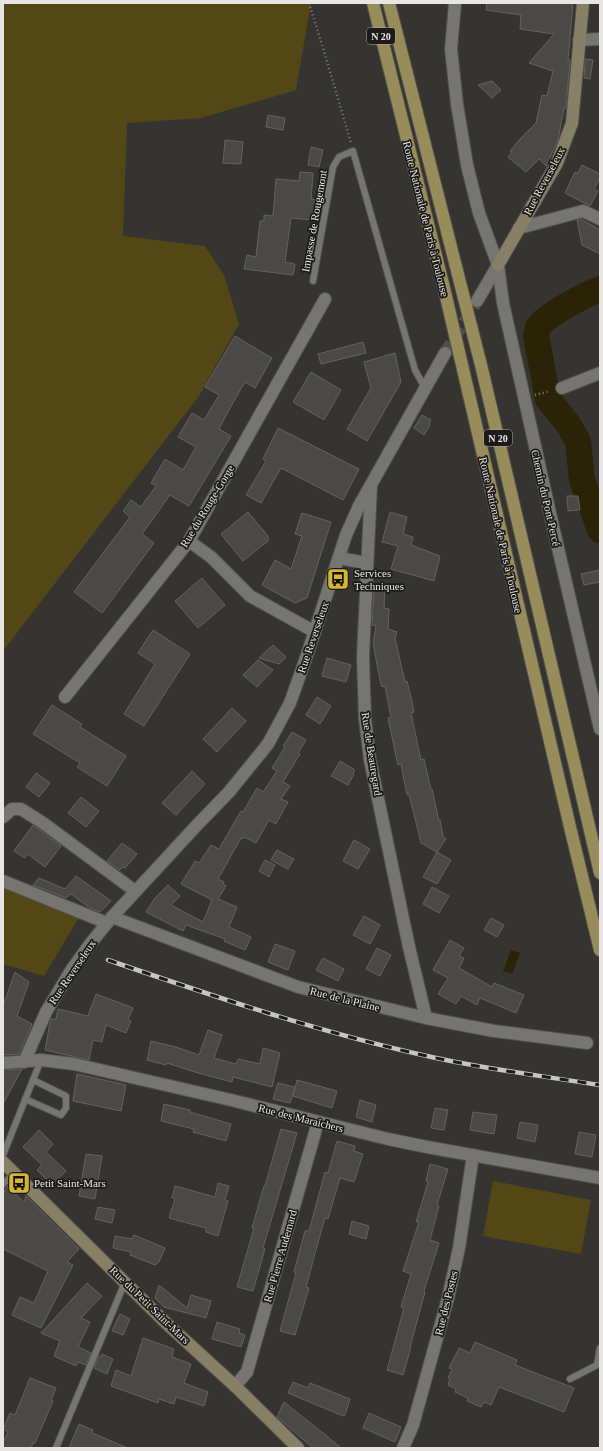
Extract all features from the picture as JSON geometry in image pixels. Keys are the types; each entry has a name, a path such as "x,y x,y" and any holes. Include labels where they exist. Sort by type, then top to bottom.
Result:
{"main road":[{"name":"Route Nationale de Paris à Toulouse","path":"372,3 444,288 568,820 600,950"},
{"name":"Route Nationale de Paris à Toulouse","path":"389,3 476,347 600,873"}],"street":[{"name":"Chemin du Pont Percé","path":"455,3 451,50 457,104 467,165 479,213 498,265 503,303 600,729"},
{"name":"Rue Reverseleux","path":"477,301 557,163 572,123 583,3"},
{"path":"579,40 600,39"},
{"path":"519,228 582,211 600,219"},
{"name":"Rue du Rouge-Gorge","path":"65,697 189,541 325,299"},
{"name":"Rue Reverseleux","path":"24,1062 46,1012 72,969 90,944 135,891 196,825 229,792 268,744 290,703 358,506 445,353"},
{"path":"562,388 600,372"},
{"name":"Rue de Beauregard","path":"371,484 366,563 363,657 365,719 369,753 409,947 426,1018"},
{"path":"189,541 211,557 250,596 315,632"},
{"path":"339,558 366,563"},
{"path":"3,817 12,809 21,809 43,823 135,891"},
{"name":"Rue de la Plaine","path":"3,881 298,987 426,1018 494,1031 587,1043"},
{"name":"Rue des Maraichers","path":"3,1063 41,1060 74,1064 231,1100 388,1139 600,1178"},
{"name":"Rue Pierre Audemard","path":"235,1386 247,1372 318,1122"},
{"name":"Rue des Postes","path":"403,1448 413,1425 448,1298 459,1248 472,1155"},
{"name":"Rue du Petit Saint-Mars","path":"3,1162 166,1323 235,1386 298,1448"}],"lane":[{"name":"Impasse de Rougemont","path":"313,281 333,167 339,157 353,151"},
{"path":"353,151 415,370 425,388"},
{"path":"3,1155 41,1060"},
{"path":"25,1099 61,1115 66,1108 66,1096 33,1080"},
{"path":"3,1184 15,1173"},
{"path":"56,1448 125,1282"},
{"path":"570,1378 597,1365 600,1348"}],"path":[{"path":"309,3 353,151"}],"shaded area":[{"path":"3,3 311,3 296,90 201,118 127,123 123,236 205,246 224,275 239,324 199,396 3,651"},
{"path":"3,887 81,914 44,976 3,964"},
{"path":"511,950 520,953 512,974 503,971"},
{"path":"493,1181 591,1200 581,1254 483,1236"}],"building":[{"path":"487,3 573,3 566,108 564,108 558,140 546,166 539,159 526,172 508,157 512,152 510,151 536,123 542,95 547,96 553,71 529,63 554,34 520,29 521,15 486,10"},
{"path":"585,59 593,60 590,79 584,78"},
{"path":"492,81 501,90 492,98 478,85"},
{"path":"268,115 285,118 283,130 266,127"},
{"path":"225,140 243,142 241,164 223,163"},
{"path":"311,147 323,150 319,167 308,165"},
{"path":"582,165 600,174 600,178 594,189 598,191 590,206 565,193 575,172 578,173"},
{"path":"300,172 313,173 311,199 317,200 313,220 291,218 285,262 295,264 293,275 244,269 247,255 256,257 260,221 264,221 264,215 273,216 276,179 299,181"},
{"path":"581,219 600,230 600,254 582,245 577,220"},
{"path":"235,336 272,358 255,388 245,382 230,408 219,429 231,436 189,506 170,495 142,534 154,543 102,613 74,592 130,517 123,511 131,500 141,507 156,486 151,483 165,459 183,470 196,447 178,437 192,413 204,420 219,395 205,387"},
{"path":"363,342 366,353 321,364 318,354"},
{"path":"395,353 401,382 367,441 347,429 371,388 364,362"},
{"path":"311,372 341,390 324,420 293,402"},
{"path":"422,415 431,420 430,425 424,435 414,428"},
{"path":"278,428 359,469 343,500 281,468 261,503 246,495 266,461 263,459"},
{"path":"567,496 578,496 580,510 568,511"},
{"path":"248,512 268,536 268,541 243,561 221,534"},
{"path":"390,512 407,517 403,534 413,537 411,545 440,556 434,581 391,569 398,546 382,542"},
{"path":"302,513 331,522 307,598 295,603 262,585 275,560 291,569 302,536 295,534"},
{"path":"600,570 600,582 584,585 581,574"},
{"path":"202,578 225,605 198,628 175,601"},
{"path":"374,590 385,590 384,608 389,609 388,629 397,632 395,638 405,682 407,681 411,697 414,712 411,713 421,760 424,759 443,837 446,839 437,852 421,843 409,794 407,795 401,764 398,765 388,718 391,717 385,686 382,687 380,680 373,643 376,626 372,625"},
{"path":"153,630 190,654 144,726 124,714 155,664 138,653"},
{"path":"273,645 286,657 279,664 259,658"},
{"path":"327,658 351,665 346,682 322,676"},
{"path":"258,660 273,670 257,687 243,675"},
{"path":"317,697 331,706 320,724 306,715"},
{"path":"52,705 82,724 80,727 126,756 107,786 77,767 80,763 33,734"},
{"path":"232,708 246,721 217,752 203,739"},
{"path":"292,732 306,740 298,753 300,754 283,782 290,786 281,799 288,802 276,824 269,820 256,843 244,837 242,839 241,838 218,879 224,882 223,884 226,886 218,899 237,907 229,927 251,937 245,950 224,941 225,939 186,925 183,931 146,912 155,898 168,885 180,896 171,905 203,922 212,900 181,884 195,861 199,863 211,845 219,849 241,811 243,812 257,788 263,792 277,771 272,768"},
{"path":"340,761 355,770 348,785 331,776"},
{"path":"192,771 205,784 176,815 162,803"},
{"path":"36,773 50,783 39,797 26,787"},
{"path":"81,797 99,811 86,827 68,813"},
{"path":"33,825 61,846 45,867 28,854 25,858 14,851"},
{"path":"354,840 370,849 358,869 343,861"},
{"path":"122,843 137,854 125,868 123,867 120,870 107,861"},
{"path":"277,850 294,859 288,869 271,860"},
{"path":"437,852 451,860 437,884 423,877"},
{"path":"265,860 275,865 269,877 259,871"},
{"path":"76,876 111,901 100,912 90,908 71,894 66,898 33,885 39,878 65,889"},
{"path":"432,887 449,896 439,913 423,904"},
{"path":"364,916 380,925 370,944 353,935"},
{"path":"491,918 504,925 497,937 484,930"},
{"path":"450,940 464,948 459,956 464,958 459,968 492,987 494,983 524,995 516,1013 480,998 477,1005 461,996 456,1004 438,994 448,978 433,970"},
{"path":"275,944 295,951 288,970 268,962"},
{"path":"377,948 391,955 380,976 366,969"},
{"path":"323,958 344,969 338,981 316,970"},
{"path":"15,972 29,982 17,1016 32,1024 19,1054 3,1055 3,1006"},
{"path":"96,994 133,1008 128,1020 131,1021 126,1033 106,1025 102,1042 93,1040 89,1060 45,1050 50,1022 51,1019 56,1019 58,1009 88,1016"},
{"path":"208,1030 222,1035 214,1058 236,1064 238,1059 260,1064 263,1048 280,1053 272,1087 233,1077 232,1082 167,1063 166,1065 147,1060 151,1041 176,1047 199,1055"},
{"path":"22,1069 3,1104 3,1070"},
{"path":"77,1074 126,1085 121,1111 73,1101"},
{"path":"297,1080 337,1091 332,1108 293,1096"},
{"path":"278,1083 295,1087 290,1103 273,1099"},
{"path":"360,1100 376,1105 372,1122 356,1117"},
{"path":"164,1104 190,1110 190,1112 231,1124 226,1141 193,1132 194,1129 161,1121"},
{"path":"435,1108 448,1110 444,1130 431,1128"},
{"path":"473,1112 497,1115 494,1134 470,1130"},
{"path":"520,1122 538,1125 535,1142 517,1138"},
{"path":"281,1129 297,1133 263,1248 265,1249 253,1291 237,1287 254,1228 252,1228"},
{"path":"39,1130 53,1144 46,1152 66,1171 52,1185 37,1170 42,1165 23,1147"},
{"path":"579,1132 596,1135 592,1157 575,1154"},
{"path":"337,1141 355,1146 354,1151 363,1154 354,1182 340,1178 328,1219 325,1218 306,1287 309,1288 295,1335 280,1331 296,1273 294,1272 305,1231 309,1231 325,1172 328,1173"},
{"path":"86,1154 102,1156 95,1199 79,1196"},
{"path":"430,1164 448,1169 437,1205 439,1206 430,1240 439,1243 424,1291 425,1292 403,1375 387,1370 404,1308 401,1307 411,1274 403,1271 419,1222 416,1222 428,1182 426,1181"},
{"path":"218,1183 229,1186 225,1200 228,1201 218,1236 206,1232 206,1228 169,1218 175,1199 172,1198 175,1186 215,1197"},
{"path":"7,1186 24,1202 26,1196 79,1249 67,1262 73,1265 41,1328 12,1315 20,1297 34,1303 48,1271 3,1249 3,1195"},
{"path":"98,1207 115,1210 112,1223 95,1219"},
{"path":"352,1221 369,1226 366,1239 349,1234"},
{"path":"134,1235 165,1248 159,1262 155,1265 130,1255 131,1252 113,1248 115,1236 132,1239"},
{"path":"87,1283 102,1296 81,1318 90,1322 78,1347 91,1353 86,1365 78,1362 76,1366 54,1356 60,1341 41,1333"},
{"path":"159,1285 187,1308 191,1295 211,1301 206,1318 164,1307 155,1298"},
{"path":"120,1314 130,1319 123,1335 112,1331"},
{"path":"217,1322 240,1329 239,1333 245,1335 241,1347 212,1339"},
{"path":"143,1338 174,1349 172,1357 191,1364 184,1383 208,1392 204,1406 176,1397 174,1404 159,1399 158,1403 111,1386 116,1370 131,1376"},
{"path":"475,1342 517,1360 515,1365 574,1388 564,1412 499,1387 491,1405 484,1402 481,1407 467,1401 468,1398 455,1392 456,1389 448,1385 450,1379 448,1378 452,1369 449,1368 459,1348 470,1353"},
{"path":"102,1354 113,1359 107,1374 94,1368 99,1356 101,1357"},
{"path":"30,1378 56,1388 51,1400 53,1401 35,1443 33,1443 31,1448 3,1448 3,1443 8,1432 3,1429 10,1413 15,1415"},
{"path":"293,1382 308,1388 310,1383 350,1399 345,1415 343,1416 288,1393"},
{"path":"284,1402 341,1448 313,1448 277,1417"},
{"path":"369,1413 401,1427 395,1442 363,1428"},
{"path":"79,1424 93,1430 92,1433 128,1448 69,1448"}],"waterway":[{"path":"600,289 576,300 548,317 538,327 536,336 548,399 568,424 578,441 582,480 600,530"}],"tunnel":[{"path":"445,353 477,301"}],"railway":[{"path":"108,960 187,987 306,1025 346,1036 470,1065 600,1085"}],"place":[{"name":"Services Techniques","path":"338,579"},
{"name":"Petit Saint-Mars","path":"19,1183"}]}
